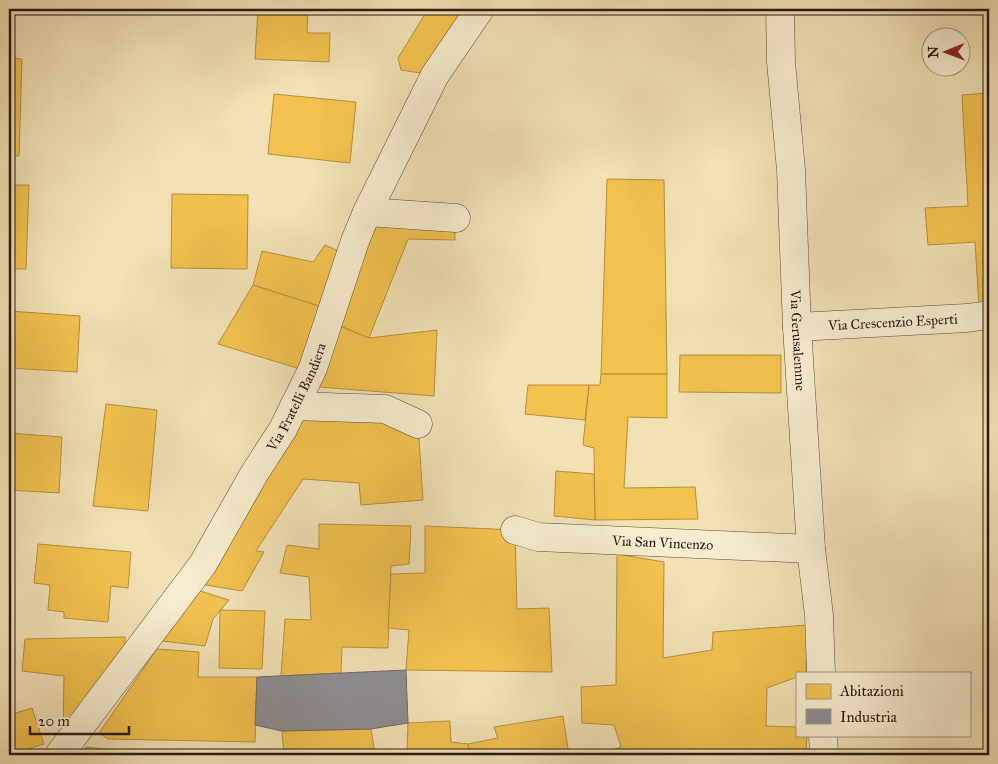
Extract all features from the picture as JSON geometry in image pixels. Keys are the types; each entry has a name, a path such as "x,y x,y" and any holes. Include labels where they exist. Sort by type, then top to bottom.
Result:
{"street":[{"name":"Via Fratelli Bandiera","path":"60,755 203,564 254,474 283,429 313,368 355,241 367,212 434,75 480,9"},
{"name":"Via Gerusalemme","path":"780,9 781,62 791,170 797,327 811,549 819,615 821,672"},
{"path":"367,212 456,218"},
{"name":"Via Crescenzio Esperti","path":"797,327 967,318 989,315"},
{"path":"294,406 385,410 418,424"},
{"name":"Via San Vincenzo","path":"515,530 538,537 811,549"},
{"path":"823,736 824,755"}],"building: Abitazioni":[{"path":"258,9 308,9 307,33 330,33 329,62 255,59"},
{"path":"428,9 470,9 427,74 401,70 398,58"},
{"path":"9,58 22,59 19,156 9,156"},
{"path":"989,93 989,307 979,307 975,242 928,245 925,208 968,206 962,95"},
{"path":"274,94 356,102 350,163 268,154"},
{"path":"607,179 664,180 667,374 601,374"},
{"path":"9,185 29,185 26,269 9,269"},
{"path":"172,194 248,195 247,269 171,268"},
{"path":"379,217 455,224 455,240 408,239 369,338 335,324"},
{"path":"325,245 345,254 325,308 253,285 262,251 313,262"},
{"path":"253,285 325,308 300,369 218,344"},
{"path":"9,311 80,316 77,372 9,368"},
{"path":"335,324 369,338 437,330 434,396 319,387"},
{"path":"680,355 781,355 781,393 679,392"},
{"path":"601,374 667,374 667,418 628,417 624,488 695,487 698,519 595,520 594,448 583,445 589,385 600,385"},
{"path":"528,385 589,385 585,420 525,414"},
{"path":"106,404 157,410 148,511 93,506"},
{"path":"298,414 418,424 423,500 361,505 359,483 303,479 256,551 264,552 242,591 200,584"},
{"path":"9,433 62,437 59,493 9,490"},
{"path":"556,471 594,474 595,520 554,516"},
{"path":"319,524 411,526 409,564 391,566 388,648 342,647 341,673 281,676 285,619 311,620 309,577 280,573 287,545 319,549"},
{"path":"425,526 515,530 517,609 549,608 552,672 406,670 409,630 388,628 391,574 425,573"},
{"path":"38,544 131,552 128,588 111,586 108,622 64,618 64,612 48,610 50,585 34,583"},
{"path":"617,554 664,562 663,658 712,650 713,632 807,625 806,672 796,672 796,677 767,688 766,726 796,727 796,736 807,736 806,755 597,755 621,747 614,725 582,723 581,687 616,685"},
{"path":"197,590 229,600 213,619 205,646 162,641"},
{"path":"220,610 265,611 262,669 219,668"},
{"path":"125,637 125,656 63,737 64,676 22,671 25,639"},
{"path":"157,649 199,652 198,677 257,677 255,742 108,739 99,733"},
{"path":"32,708 44,744 9,755 9,715"},
{"path":"563,716 569,755 470,755 468,744 498,738 494,727"},
{"path":"450,721 451,742 468,744 470,755 284,755 282,731 371,729 375,754 407,750 408,723"},
{"path":"86,747 159,755 80,755"}],"building: Industria":[{"path":"406,670 408,723 371,729 282,731 255,725 257,677"}]}
